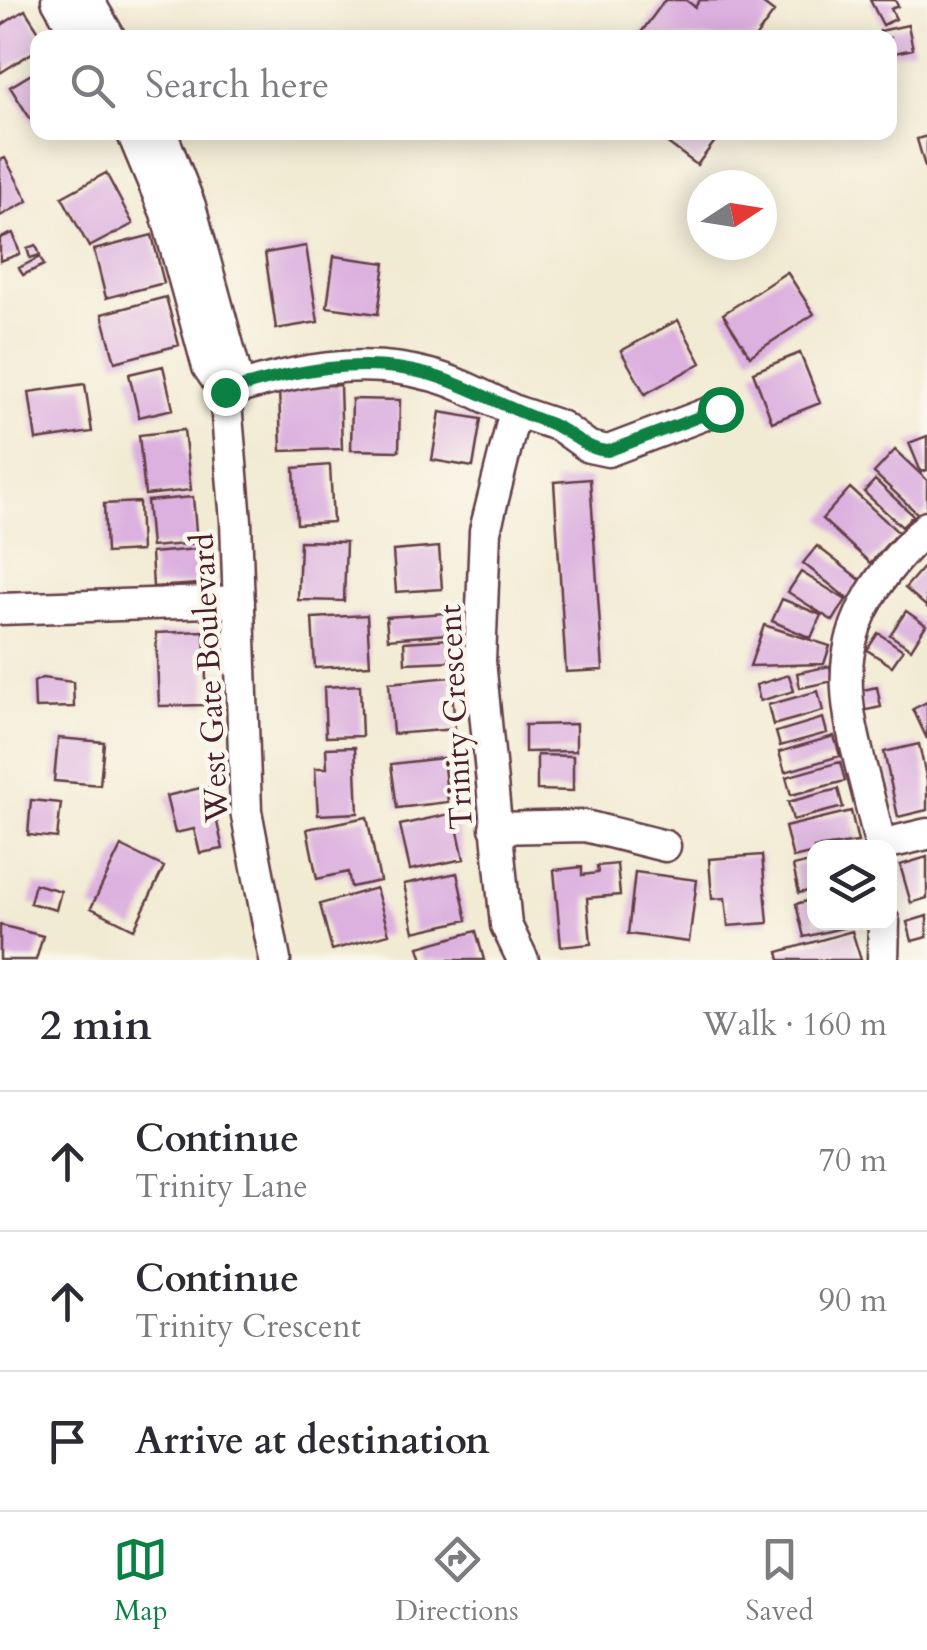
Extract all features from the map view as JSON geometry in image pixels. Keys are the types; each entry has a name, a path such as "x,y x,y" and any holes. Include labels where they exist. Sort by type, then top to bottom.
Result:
{"street":[{"path":"57,0 74,30"},
{"path":"88,0 105,30"},
{"name":"West Gate Boulevard","path":"135,140 166,213 208,367 225,392"},
{"name":"West Gate Boulevard","path":"164,140 190,206 235,371 225,392 239,601 246,811 275,960"},
{"path":"225,392 308,370 386,366 433,375 516,412 560,426 589,448 608,451 720,409"},
{"name":"Trinity Crescent","path":"516,412 485,532 480,662 506,925 523,960"},
{"path":"880,840 845,702 845,655 866,603 927,527"},
{"path":"0,609 239,601"},
{"path":"495,828 585,826 665,846"},
{"path":"897,842 927,834"},
{"path":"884,930 884,960"}],"building":[{"path":"665,0 686,0 695,7 700,0 758,0 774,12 761,30 643,30"},
{"path":"870,0 895,0 898,6 891,9 896,19 883,25"},
{"path":"25,10 38,30 30,30 30,54 0,73 0,26"},
{"path":"908,25 913,49 897,52 897,30 885,30"},
{"path":"30,75 30,118 10,87"},
{"path":"927,136 927,170 926,170 917,139"},
{"path":"664,140 716,140 697,165"},
{"path":"5,158 28,201 0,216 0,160"},
{"path":"106,173 133,224 89,247 62,197"},
{"path":"13,233 20,254 0,261 0,238"},
{"path":"152,235 164,283 106,298 94,250"},
{"path":"36,245 40,255 30,258 27,248"},
{"path":"306,246 318,322 276,329 265,253"},
{"path":"334,256 385,263 378,314 327,307"},
{"path":"40,257 44,265 23,275 19,268"},
{"path":"787,272 814,314 750,356 723,314"},
{"path":"166,297 179,345 115,362 102,314"},
{"path":"678,320 701,363 645,394 621,351"},
{"path":"800,353 820,403 772,422 753,372"},
{"path":"163,366 173,409 139,417 129,374"},
{"path":"85,384 92,432 36,440 29,392"},
{"path":"340,385 342,449 281,451 279,386"},
{"path":"352,399 400,400 399,451 351,450"},
{"path":"440,412 481,419 473,467 432,460"},
{"path":"184,430 191,490 145,495 139,435"},
{"path":"927,436 927,470 921,472 909,443"},
{"path":"895,450 927,480 927,510 921,517 874,473"},
{"path":"330,465 333,522 297,524 294,468"},
{"path":"590,479 603,670 566,672 554,482"},
{"path":"875,480 913,515 902,527 864,492"},
{"path":"850,488 898,532 870,563 822,519"},
{"path":"193,497 197,543 151,547 147,501"},
{"path":"139,502 141,551 106,553 104,504"},
{"path":"300,541 346,542 344,601 298,600"},
{"path":"817,546 863,582 849,600 803,563"},
{"path":"439,547 442,589 396,592 393,551"},
{"path":"197,549 199,584 153,587 151,553"},
{"path":"927,567 927,607 905,588"},
{"path":"801,572 846,600 833,621 788,592"},
{"path":"782,599 821,615 811,638 772,621"},
{"path":"906,611 926,625 911,649 890,635"},
{"path":"446,613 447,634 388,639 386,617"},
{"path":"367,615 370,665 315,668 312,618"},
{"path":"764,625 830,646 824,664 750,666"},
{"path":"204,631 207,705 159,706 156,633"},
{"path":"878,633 903,650 892,666 867,650"},
{"path":"450,639 451,661 405,663 404,642"},
{"path":"830,666 833,681 800,688 797,673"},
{"path":"789,675 794,691 760,701 756,685"},
{"path":"451,677 455,729 393,734 389,683"},
{"path":"42,678 73,682 74,707 35,708 34,682"},
{"path":"360,685 362,736 326,737 324,687"},
{"path":"877,687 881,707 862,711 858,691"},
{"path":"818,691 823,711 773,725 768,705"},
{"path":"927,702 927,739 913,709"},
{"path":"823,718 827,733 780,746 776,732"},
{"path":"576,724 576,751 525,752 525,725"},
{"path":"834,736 840,756 785,772 779,752"},
{"path":"58,738 104,742 100,785 54,781"},
{"path":"919,744 927,781 927,810 898,817 884,752"},
{"path":"355,747 358,813 318,815 315,768 327,768 326,748"},
{"path":"537,755 573,756 573,791 537,790"},
{"path":"443,758 448,802 397,808 391,764"},
{"path":"840,762 845,781 791,795 786,777"},
{"path":"209,786 223,849 200,853 194,829 175,833 166,796"},
{"path":"838,789 843,807 793,820 788,802"},
{"path":"31,800 61,803 57,838 28,835"},
{"path":"851,811 858,840 807,840 807,855 793,858 785,827"},
{"path":"454,813 464,859 410,870 400,825"},
{"path":"367,817 380,881 351,887 348,872 317,879 307,829"},
{"path":"121,846 164,867 134,929 91,908"},
{"path":"762,855 768,923 728,926 725,898 712,899 709,859"},
{"path":"927,857 927,898 911,903 900,865"},
{"path":"807,863 807,891 799,893 793,866"},
{"path":"617,864 620,895 587,898 591,944 561,947 554,870 582,867 582,875 598,873 597,866"},
{"path":"635,872 697,880 689,942 628,934"},
{"path":"457,873 467,920 414,932 404,884"},
{"path":"35,884 61,891 56,910 30,903"},
{"path":"376,888 389,934 332,950 320,904"},
{"path":"807,901 807,930 834,930 804,937 796,904"},
{"path":"927,916 927,937 912,941 907,922"},
{"path":"0,925 43,936 36,960 0,960"},
{"path":"476,931 484,960 423,960 419,947"},
{"path":"852,931 861,960 780,960 778,952"}],"route":[{"path":"225,392 308,370 386,366 433,375 516,412 560,426 589,448 608,451 720,409"}]}
